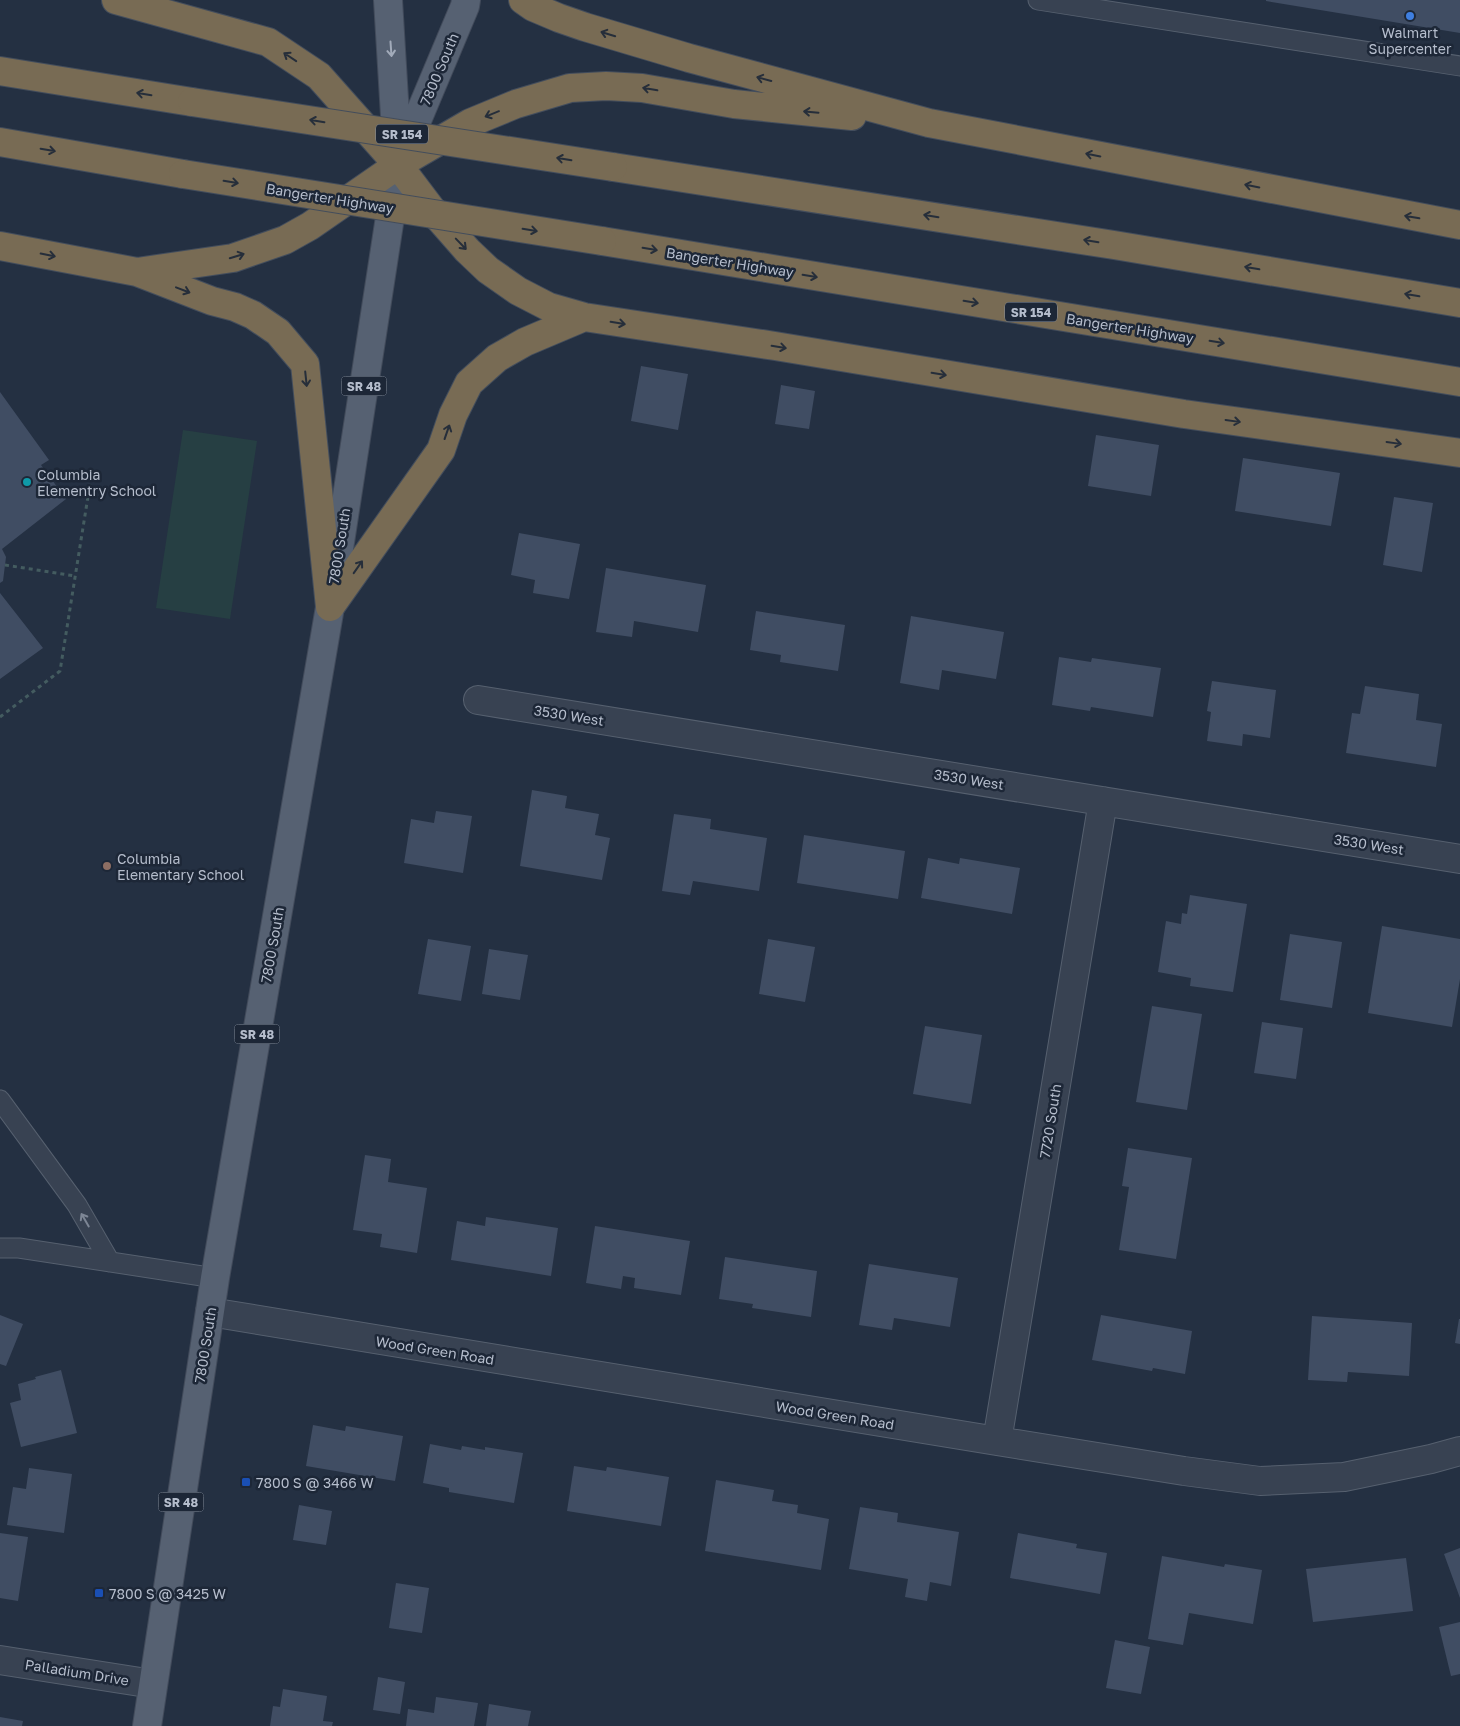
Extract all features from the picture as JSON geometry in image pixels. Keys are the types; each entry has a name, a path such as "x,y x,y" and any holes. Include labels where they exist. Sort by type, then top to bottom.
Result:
{"highway":[{"path":"116,0 268,42 319,76 398,165 449,231 488,270 518,291 549,307 584,317 775,346 1184,414 1460,453"},
{"path":"523,0 550,14 585,27 689,58 930,123 1460,225"},
{"name":"SR 154","path":"0,70 192,102 1114,245 1460,303"},
{"path":"137,272 232,258 285,240 310,226 398,165 470,123 516,104 570,88 606,86 642,88 734,104 930,123"},
{"name":"Bangerter Highway","path":"0,142 183,174 1460,382"},
{"path":"0,246 137,272 212,301 235,307 253,315 278,332 305,364 330,607"},
{"path":"330,607 441,450 452,415 469,383 498,358 525,342 584,317"}],"main road":[{"name":"7800 South","path":"147,1726 215,1278 330,607 398,165 388,0"},
{"name":"7800 South","path":"398,165 466,0"}],"street":[{"name":"3530 West","path":"478,700 1460,859"},
{"name":"7720 South","path":"997,1441 1103,800"},
{"name":"Wood Green Road","path":"210,1312 997,1441 1184,1471 1260,1481 1344,1477 1430,1459 1460,1450"},
{"name":"Palladium Drive","path":"0,1660 153,1684"}],"lane":[{"path":"1038,0 1460,66"},
{"path":"0,1100 77,1205 110,1262"},
{"path":"9,1248 215,1278"}],"path":[{"path":"0,717 60,671 90,484"},
{"path":"5,564 76,576"}],"green space":[{"path":"183,430 257,441 230,619 156,608"}],"building":[{"name":"Walmart Supercenter","path":"1460,0 1460,33 1266,1"},
{"path":"641,366 688,374 678,430 631,421"},
{"path":"781,385 815,391 809,429 775,424"},
{"name":"Columbia Elementry School","path":"0,392 49,460 41,465 66,499 2,549 6,557 3,581 0,583"},
{"path":"1096,435 1159,445 1151,496 1088,486"},
{"path":"1243,458 1340,473 1331,526 1235,511"},
{"path":"1394,497 1433,503 1422,572 1383,565"},
{"path":"519,533 580,544 569,599 533,593 535,580 511,575"},
{"path":"606,568 706,585 698,632 634,621 632,637 596,632"},
{"path":"0,593 43,648 0,679"},
{"path":"756,611 845,625 838,671 780,662 781,655 750,650"},
{"path":"911,616 1004,632 996,679 942,670 939,690 900,683"},
{"path":"1059,657 1091,662 1092,658 1161,668 1153,717 1091,707 1090,711 1052,705"},
{"path":"1212,681 1276,690 1270,738 1243,734 1242,746 1207,741 1211,712 1207,711"},
{"path":"1365,686 1419,694 1416,720 1442,724 1436,767 1346,753 1352,713 1360,714"},
{"path":"532,790 567,796 565,808 599,814 595,835 610,838 602,880 520,866"},
{"path":"436,811 472,816 463,873 404,863 411,819 434,823"},
{"path":"674,814 711,819 710,829 767,838 759,891 693,881 690,895 662,891"},
{"path":"804,835 905,851 898,899 797,883"},
{"path":"928,858 959,864 960,858 1020,868 1012,914 921,898"},
{"path":"1190,895 1247,904 1233,992 1190,986 1191,978 1158,972 1166,921 1181,924 1182,913 1187,914"},
{"path":"1382,926 1460,939 1460,979 1452,1027 1368,1013"},
{"path":"1290,934 1342,942 1332,1008 1280,1000"},
{"path":"428,939 471,946 461,1001 418,994"},
{"path":"768,939 815,947 805,1002 759,994"},
{"path":"489,949 528,955 520,1000 482,994"},
{"path":"1152,1006 1202,1014 1187,1110 1136,1102"},
{"path":"1262,1022 1303,1028 1296,1079 1254,1073"},
{"path":"925,1026 982,1035 971,1104 913,1094"},
{"path":"1128,1148 1192,1158 1176,1259 1119,1250 1129,1187 1122,1186"},
{"path":"365,1155 391,1159 388,1182 427,1188 417,1253 380,1247 382,1234 353,1230"},
{"path":"486,1217 558,1228 551,1276 451,1260 457,1221 485,1226"},
{"path":"595,1226 690,1241 681,1295 634,1288 635,1278 623,1276 621,1289 586,1283"},
{"path":"725,1257 817,1271 811,1317 752,1308 753,1304 719,1299"},
{"path":"869,1264 958,1278 950,1327 894,1318 892,1330 859,1325"},
{"path":"0,1315 23,1324 6,1366 0,1364"},
{"path":"1101,1315 1192,1331 1185,1374 1153,1368 1152,1371 1092,1360"},
{"path":"1312,1316 1412,1323 1409,1376 1348,1372 1347,1382 1308,1380"},
{"path":"1460,1319 1460,1344 1455,1343"},
{"path":"61,1370 77,1433 21,1447 10,1403 21,1400 18,1384"},
{"path":"313,1425 345,1431 346,1426 403,1436 395,1481 306,1466"},
{"path":"430,1444 461,1450 462,1446 485,1450 485,1447 523,1453 514,1503 449,1492 449,1488 423,1483"},
{"path":"574,1466 606,1471 607,1467 669,1477 661,1526 567,1511"},
{"path":"29,1468 72,1474 64,1533 7,1525 13,1487 26,1489"},
{"path":"716,1480 774,1490 772,1501 798,1505 797,1513 829,1519 821,1570 705,1551"},
{"path":"299,1505 332,1511 326,1545 293,1540"},
{"path":"860,1507 898,1513 897,1522 959,1532 951,1586 930,1582 927,1601 905,1597 908,1579 849,1569"},
{"path":"0,1533 28,1537 18,1601 0,1598"},
{"path":"1018,1533 1077,1544 1076,1548 1107,1553 1100,1594 1010,1578"},
{"path":"1460,1548 1460,1598 1444,1554"},
{"path":"1162,1556 1224,1567 1225,1564 1262,1570 1253,1624 1189,1613 1183,1645 1148,1639"},
{"path":"1406,1558 1413,1611 1313,1622 1306,1569"},
{"path":"396,1583 429,1588 422,1633 389,1628"},
{"path":"1460,1622 1460,1674 1451,1676 1439,1627"},
{"path":"1115,1640 1150,1647 1141,1694 1106,1688"},
{"path":"378,1677 405,1682 400,1714 373,1710"},
{"path":"283,1689 327,1696 323,1721 333,1722 332,1726 270,1726 273,1706 280,1707"},
{"path":"436,1697 478,1703 474,1726 406,1726 408,1709 434,1713"},
{"path":"489,1704 531,1711 528,1726 486,1726"},
{"path":"0,1717 23,1721 22,1726 0,1726"}],"place":[{"name":"Walmart Supercenter","path":"1410,16"},
{"name":"Columbia Elementry School","path":"27,482"},
{"name":"Columbia Elementary School","path":"107,866"},
{"name":"7800 S @ 3466 W","path":"246,1482"},
{"name":"7800 S @ 3425 W","path":"99,1593"}]}
